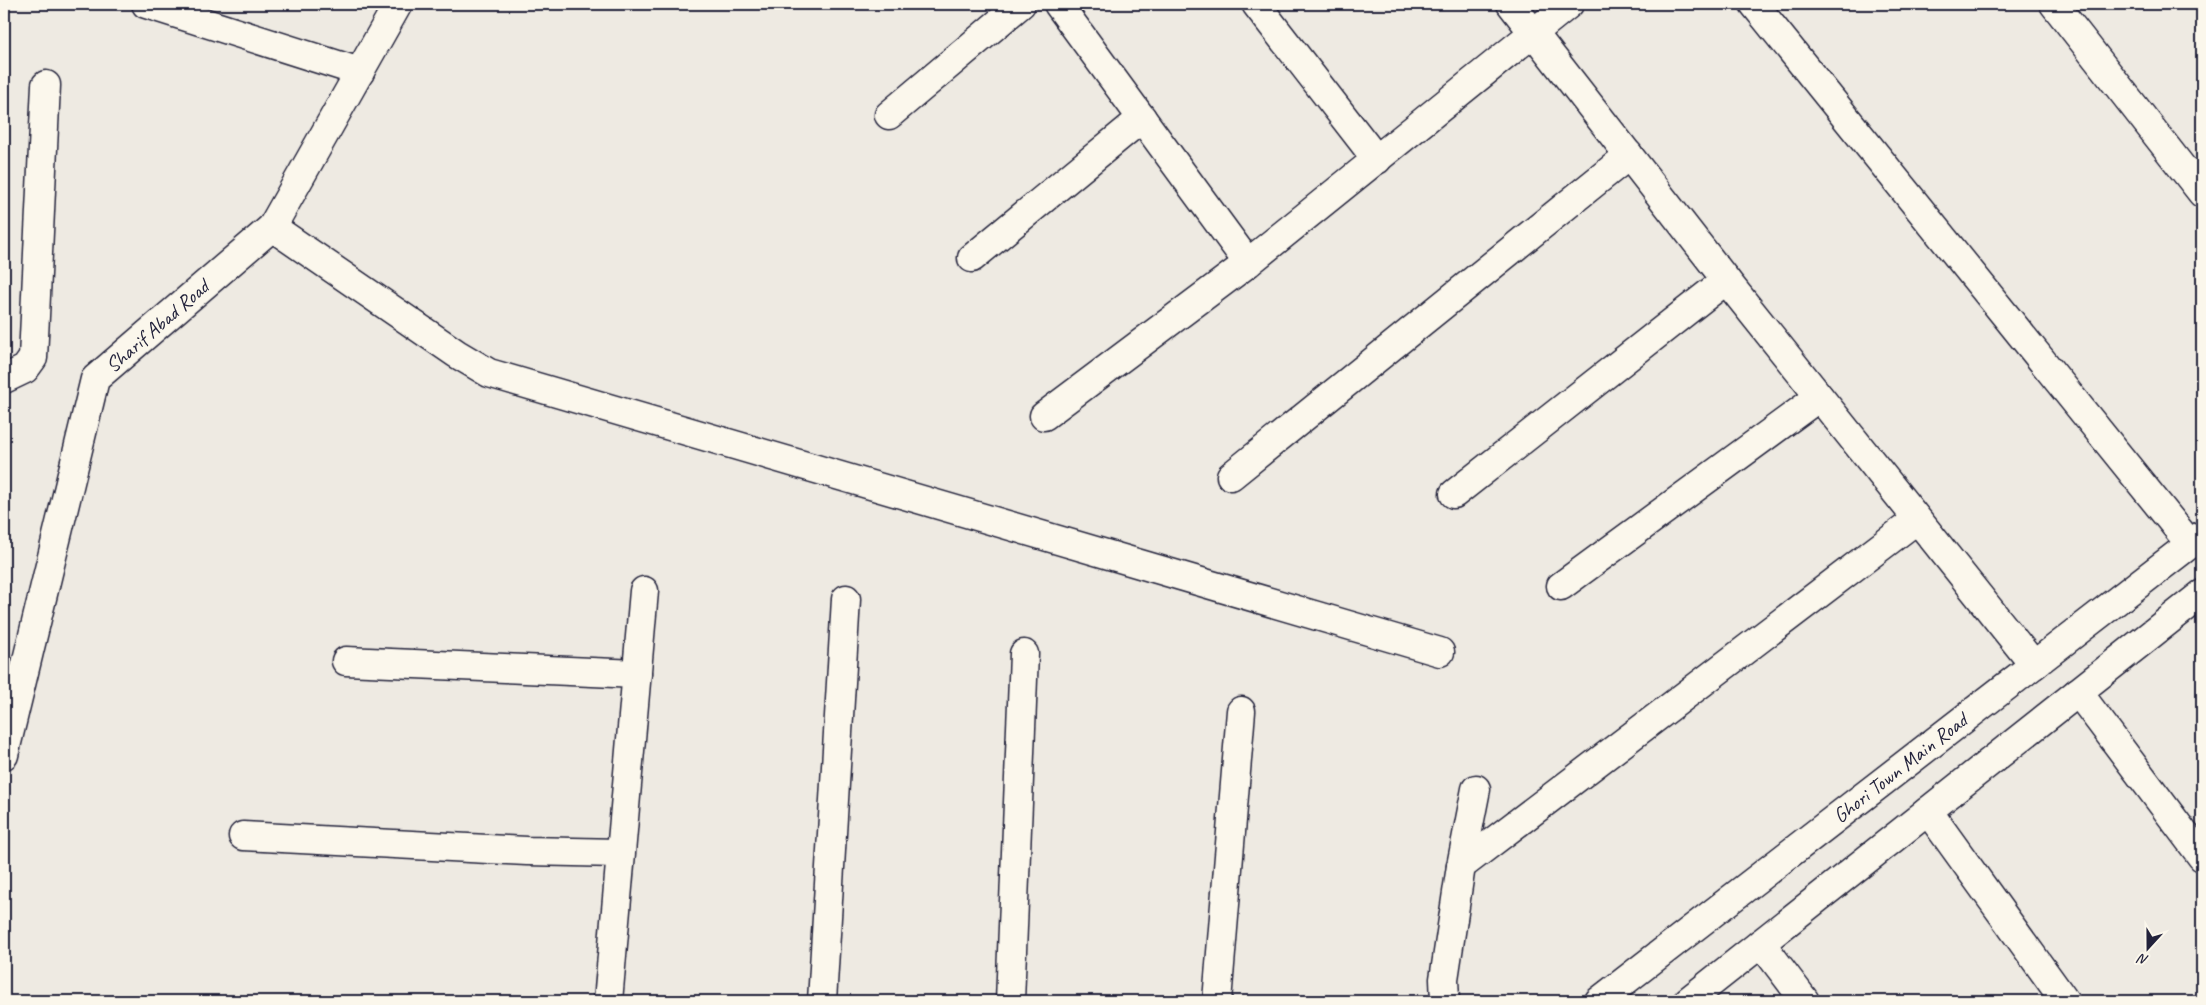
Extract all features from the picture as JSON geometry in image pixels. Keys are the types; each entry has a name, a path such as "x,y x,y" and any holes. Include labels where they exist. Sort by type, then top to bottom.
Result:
{"street":[{"path":"146,4 360,72"},
{"name":"Sharif Abad Road","path":"4,756 95,379 272,227 398,4"},
{"path":"889,115 1021,4"},
{"path":"1058,4 1248,263"},
{"path":"1256,4 1377,160"},
{"path":"1512,4 1726,280 1916,520 2034,665"},
{"path":"1044,416 1248,263 1377,160 1533,31 1569,4"},
{"path":"1754,4 2196,539"},
{"path":"2054,4 2202,193"},
{"path":"4,379 25,369 33,358 46,86"},
{"path":"972,258 1142,118"},
{"path":"1232,476 1629,155"},
{"path":"272,227 457,354 489,373 1440,652"},
{"path":"1454,494 1726,280"},
{"path":"1561,586 1819,397"},
{"path":"1461,866 1916,520"},
{"name":"Ghori Town Main Road","path":"1598,1001 2196,539"},
{"path":"608,1001 619,853 644,591"},
{"path":"1688,1001 2202,594"},
{"path":"822,1001 846,599"},
{"path":"1010,1001 1024,654"},
{"path":"346,661 637,674"},
{"path":"2078,692 2202,857"},
{"path":"1217,1001 1241,711"},
{"path":"1445,1001 1444,980 1461,866 1476,789"},
{"path":"1928,811 2064,1001"},
{"path":"243,836 527,851 619,853"},
{"path":"1761,943 1805,1001"}]}
